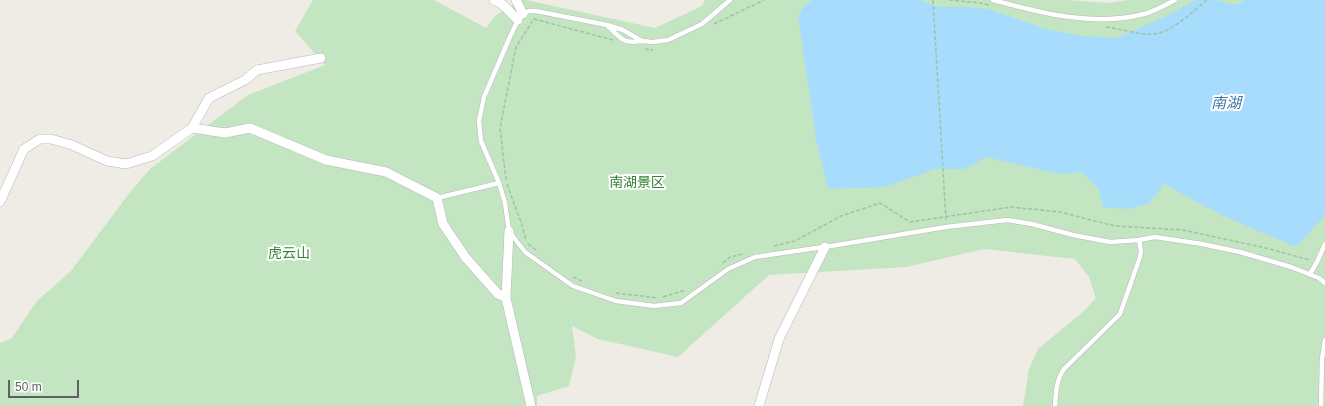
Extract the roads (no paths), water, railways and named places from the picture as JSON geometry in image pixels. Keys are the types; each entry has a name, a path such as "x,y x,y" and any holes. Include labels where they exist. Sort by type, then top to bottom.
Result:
{"street":[{"path":"494,0 502,3 521,17"},
{"path":"516,0 521,17"},
{"path":"0,202 24,149 40,139 51,139 72,145 107,161 126,164 152,156 192,128 209,98 245,80 257,70 321,58"},
{"path":"192,128 225,133 250,128 326,160 386,172 437,198 443,224 466,258 498,294 506,298"},
{"path":"509,231 506,298 531,406"},
{"path":"759,406 779,339 825,247"}],"lane":[{"path":"607,25 622,40 630,43 668,40 702,24 730,0"},
{"path":"993,0 1027,9 1087,19 1116,19 1146,14 1175,0"},
{"path":"642,41 623,30 607,25 536,11 529,11 521,17 509,39 484,97 479,121 481,141 499,183 505,203 509,231 525,252 573,286 616,301 654,306 680,303 728,268 755,257 946,227 1007,220 1032,224 1073,235 1110,242 1139,240 1155,237 1202,244 1240,252 1291,267 1319,278 1325,283"},
{"path":"437,198 499,183"},
{"path":"1055,406 1059,376 1064,369 1120,314 1140,257 1141,251 1139,240"},
{"path":"1310,274 1325,244"},
{"path":"1322,406 1322,359 1325,340"}],"water":[{"name":"南湖","path":"812,0 921,0 938,7 989,9 1045,29 1082,36 1117,38 1169,15 1196,0 1217,0 1230,4 1237,4 1246,0 1325,0 1325,215 1301,242 1294,246 1223,216 1164,184 1148,204 1125,209 1103,207 1098,188 1081,172 1060,174 986,157 965,169 935,169 885,187 828,189 817,144 798,16 804,6"}],"park label":[{"name":"南湖景区","path":"637,183"},
{"name":"虎云山","path":"289,254"}]}
